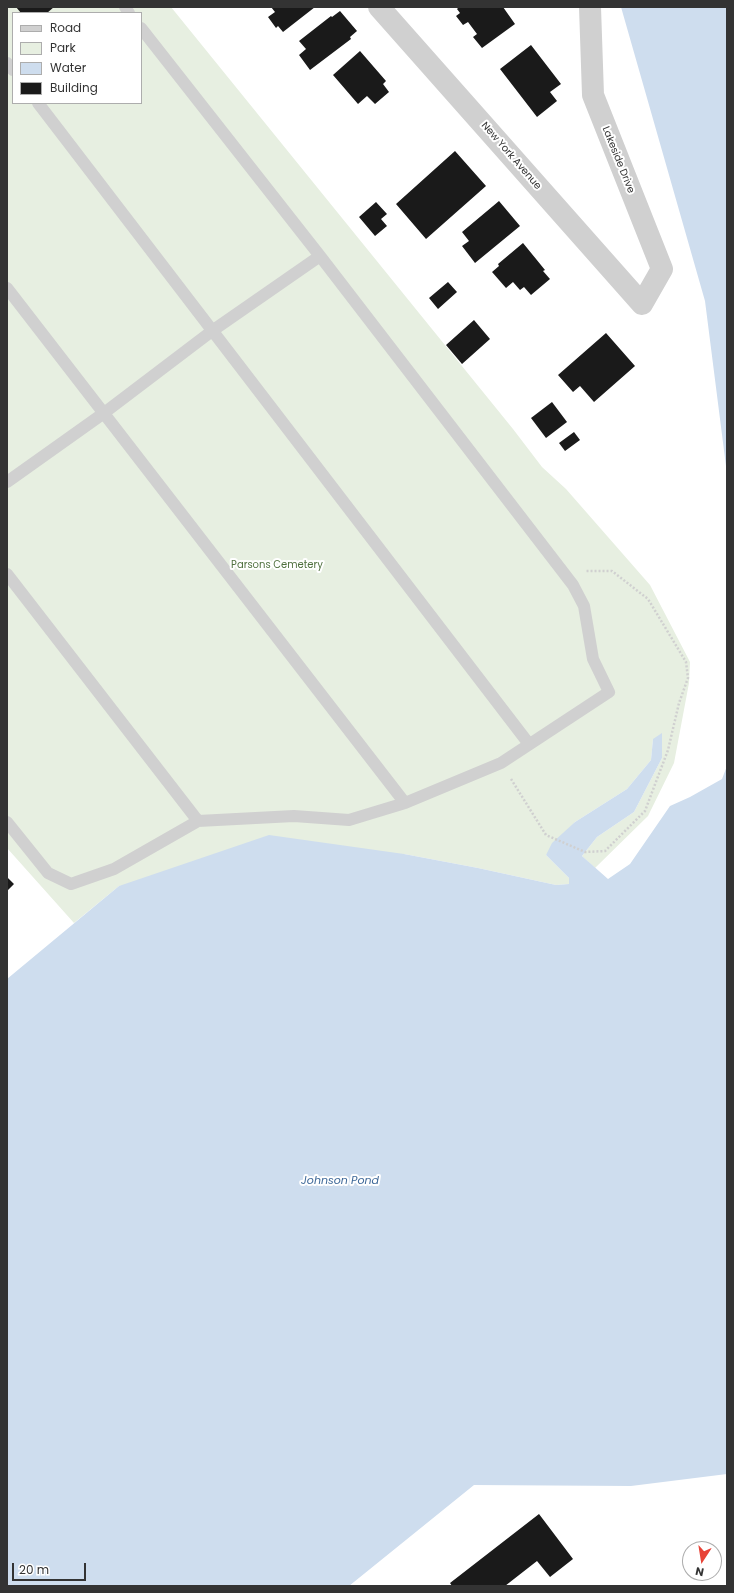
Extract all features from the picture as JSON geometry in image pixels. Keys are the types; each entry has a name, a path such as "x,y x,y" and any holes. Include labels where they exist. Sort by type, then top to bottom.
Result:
{"street":[{"name":"New York Avenue","path":"380,7 642,304"},
{"name":"Lakeside Drive","path":"590,7 593,95 662,269 642,304"}],"lane":[{"path":"7,822 48,873 71,884 114,869 198,821 294,816 349,820 405,803 501,763 609,692 593,659 584,606 573,584 320,256 142,29"},
{"path":"39,104 529,744"},
{"path":"7,482 104,414 212,331 320,256"},
{"path":"7,288 405,803"},
{"path":"7,574 198,821"}],"path":[{"path":"501,763 546,836 585,852 605,851 644,812 668,750 679,703 688,678 686,662 648,599 612,571 585,571 573,584"}],"green space":[{"name":"Parsons Cemetery","path":"7,7 171,7 513,429 542,467 566,489 650,585 690,662 689,683 674,763 648,816 595,868 582,856 597,837 634,812 662,758 653,739 651,760 627,789 575,822 546,855 569,878 569,884 556,885 404,854 119,886 74,923 7,848"}],"water":[{"path":"621,7 727,7 727,474 705,301"},
{"name":"Johnson Pond","path":"662,733 662,758 634,812 597,837 582,856 608,879 630,864 670,806 690,797 722,779 727,766 727,1474 631,1486 474,1485 349,1586 7,1586 7,979 119,886 269,835 404,854 556,885 569,884 569,878 546,855 552,843 575,822 627,789 651,760 653,739"}],"building":[{"path":"16,7 54,7 48,12 20,12"},
{"path":"271,7 315,7 283,32 278,26 276,28 268,17 275,12"},
{"path":"459,7 503,7 515,24 482,48 473,37 477,34 468,22 463,25 456,16 460,13 457,9"},
{"path":"340,11 357,31 350,37 351,39 310,70 299,55 306,49 299,41 331,16 332,17"},
{"path":"531,45 561,84 550,92 557,101 537,117 500,69"},
{"path":"360,51 386,81 383,84 389,92 375,104 367,96 358,104 333,75"},
{"path":"455,151 486,186 426,239 396,204"},
{"path":"499,201 520,226 475,263 462,246 469,241 462,232"},
{"path":"376,202 387,214 381,219 387,226 375,236 359,217"},
{"path":"523,243 545,270 543,271 550,279 531,295 524,287 520,290 513,282 506,288 492,272 499,266 498,264"},
{"path":"448,282 457,292 438,309 429,298"},
{"path":"474,320 490,339 462,364 446,345"},
{"path":"606,333 635,366 594,402 580,386 573,392 558,375"},
{"path":"552,402 567,422 546,438 531,418"},
{"path":"574,432 580,440 565,451 559,443"},
{"path":"7,877 14,884 7,891"},
{"path":"539,1514 573,1559 550,1577 537,1561 505,1586 452,1586 450,1583"}]}
